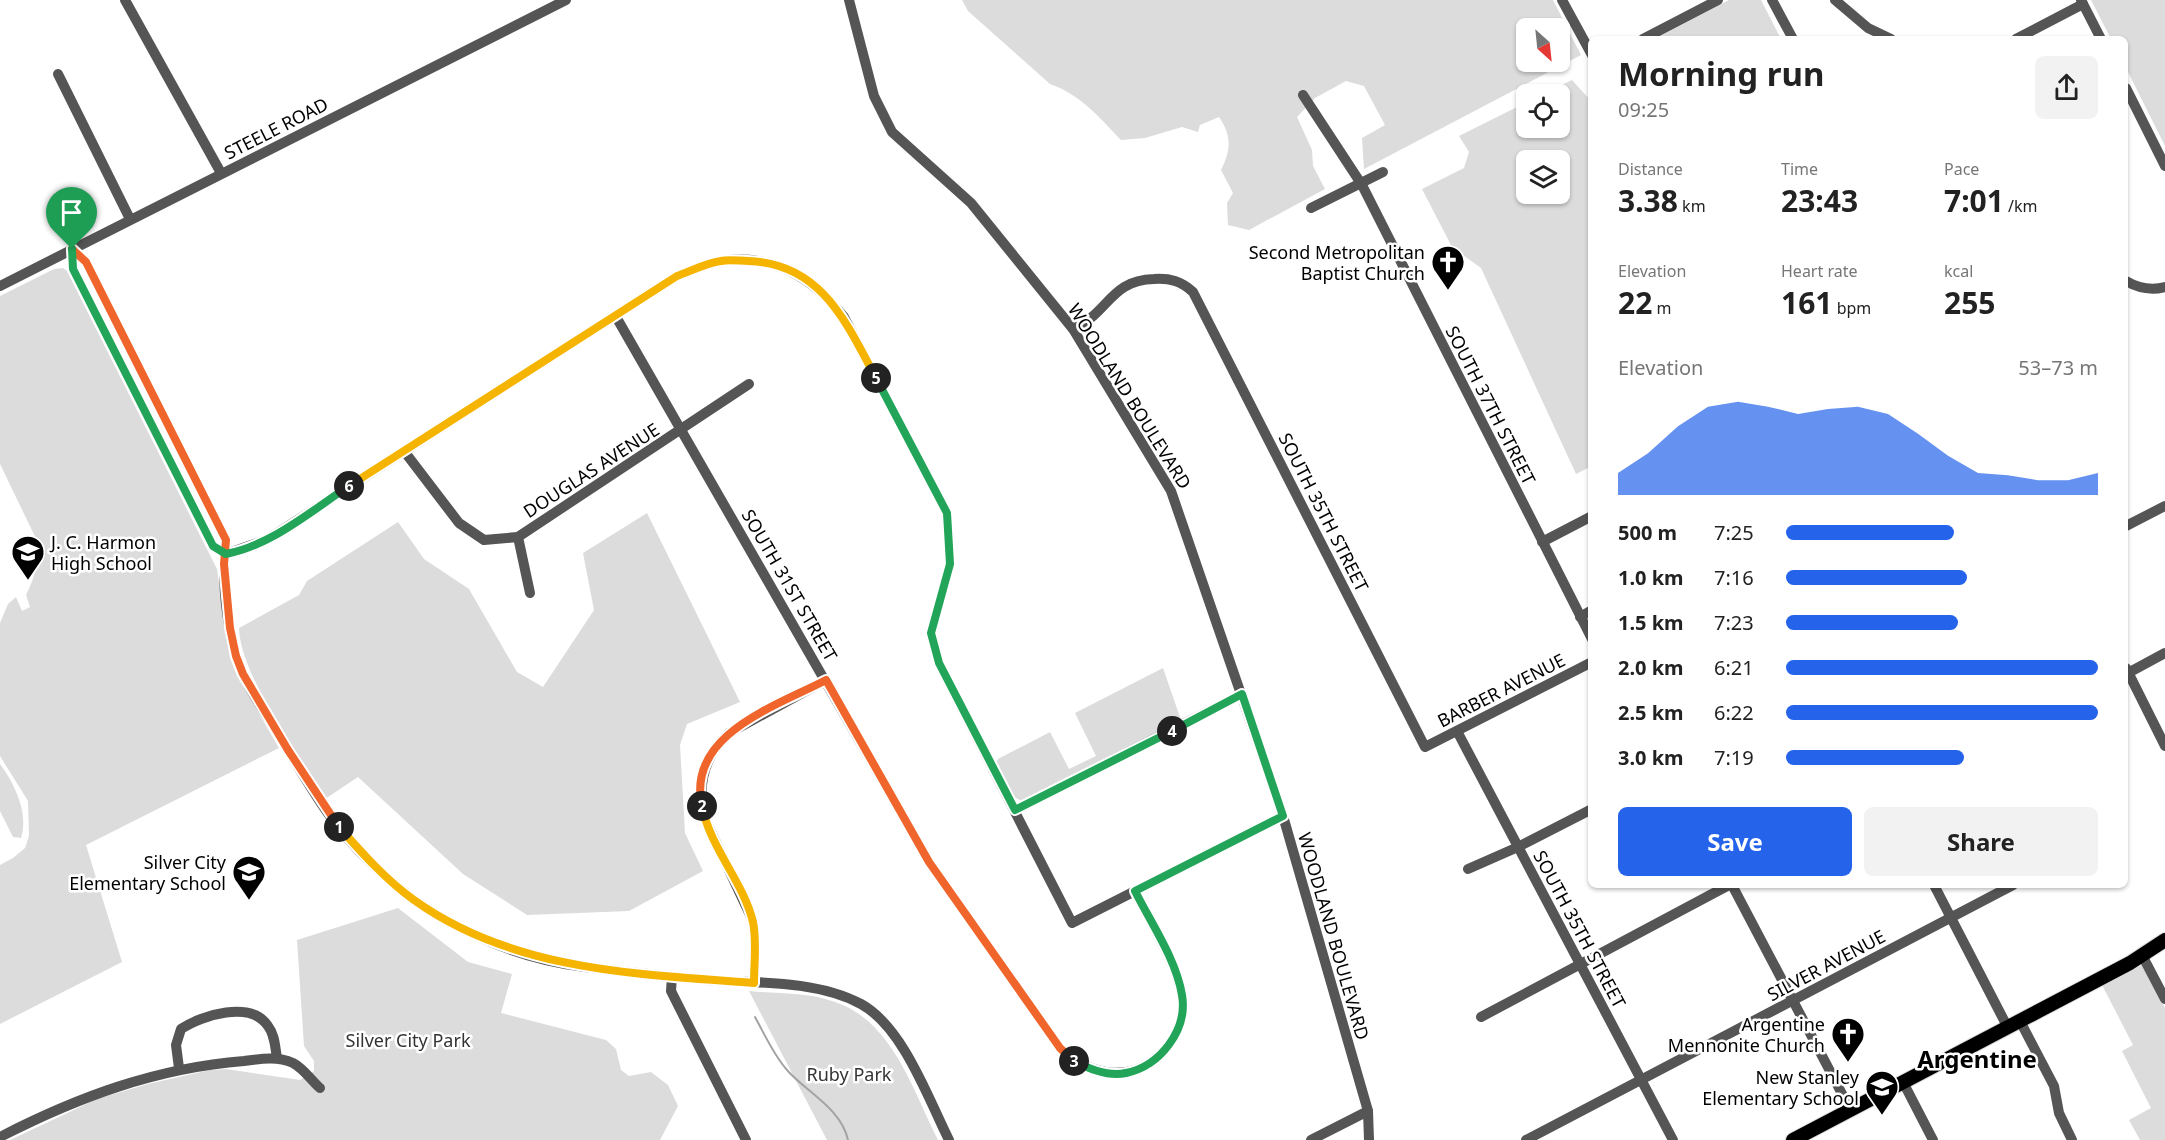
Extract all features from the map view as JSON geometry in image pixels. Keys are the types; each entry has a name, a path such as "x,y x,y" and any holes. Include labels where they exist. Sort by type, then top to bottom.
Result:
{"main road":[{"path":"1793,1140 2014,1024 2142,955 2165,940"}],"street":[{"path":"125,0 221,173"},
{"name":"STEELE ROAD","path":"0,286 566,0"},
{"name":"WOODLAND BOULEVARD","path":"849,0 879,108 892,132 971,203 1073,329 1171,491 1283,816 1368,1111 1369,1140"},
{"path":"1562,0 1588,48"},
{"path":"1649,36 1719,0"},
{"path":"1772,0 1790,36"},
{"path":"1835,0 1868,28 1885,36"},
{"path":"2021,36 2082,2 2099,36"},
{"path":"58,74 130,219"},
{"path":"2128,92 2165,166"},
{"name":"SOUTH 37TH STREET","path":"1303,95 1362,185 1588,632"},
{"path":"1311,208 1362,185 1383,172"},
{"path":"72,249 86,262 226,540 224,564 230,628 243,674 335,823 389,880 446,920 507,948 544,960 672,976 811,988 845,996 876,1016 902,1046 949,1140"},
{"path":"72,249 73,269 183,487 213,546 226,554"},
{"path":"226,554 268,539 677,276 720,261 765,262 797,273 824,293 844,317 947,513 950,564 931,633 946,680 1072,923 1283,816"},
{"name":"SOUTH 35TH STREET","path":"1073,329 1095,316 1122,286 1130,282 1165,278 1182,282 1193,292 1425,747"},
{"path":"2128,281 2136,287 2146,289 2165,287"},
{"name":"SOUTH 31ST STREET","path":"615,315 929,862 1060,1048 1074,1061 1092,1070 1125,1073 1144,1067 1173,1041 1182,1017 1182,996 1176,974 1135,891"},
{"name":"DOUGLAS AVENUE","path":"518,537 749,384"},
{"path":"404,451 459,523 484,540 518,537 530,593"},
{"path":"2128,525 2165,506"},
{"path":"1542,542 1588,518"},
{"path":"1580,617 1588,612"},
{"path":"2128,671 2165,653"},
{"name":"BARBER AVENUE","path":"1425,747 1458,733 1588,664"},
{"path":"2128,673 2165,746"},
{"path":"754,983 753,921 711,835 700,801 703,773 718,744 743,723 826,680"},
{"path":"1015,810 1242,694"},
{"name":"SOUTH 35TH STREET","path":"1458,733 1673,1140"},
{"path":"1468,869 1518,847 1588,810"},
{"path":"1481,1017 1725,888"},
{"path":"1733,888 1850,1109"},
{"path":"1936,888 2014,1024 2054,1086 2059,1113 2072,1140"},
{"name":"SILVER AVENUE","path":"1526,1140 2007,888"},
{"path":"2142,955 2165,999"},
{"path":"672,976 671,991 746,1140"},
{"path":"179,1068 176,1045 181,1029 194,1020 230,1012 254,1014 263,1020 274,1037 277,1058"},
{"path":"2,1132 128,1083 179,1068 277,1058 295,1064 320,1088"},
{"path":"1903,1082 1933,1140"},
{"path":"1311,1140 1368,1111"}],"green space":[{"path":"962,0 1553,0 1562,18 1516,18 1516,72 1549,72 1526,84 1516,84 1516,89 1364,169 1362,138 1385,125 1364,86 1346,81 1315,98 1297,117 1312,150 1313,166 1325,189 1249,230 1228,225 1227,203 1233,193 1221,170 1229,143 1226,130 1219,117 1200,125 1198,132 1182,127 1145,138 1121,140 1089,107 1071,94 1050,84 968,11"},
{"path":"1729,0 1761,0 1779,36 1661,36"},
{"path":"2091,0 2165,0 2165,146 2128,72 2128,36 2109,36"},
{"path":"1570,33 1581,55 1570,61"},
{"path":"1572,80 1588,98 1588,468 1576,474 1481,268 1452,247 1422,189 1464,168 1469,152 1459,136 1516,108 1516,138 1570,138 1570,84 1564,84"},
{"path":"63,268 67,271 217,569 230,658 237,676 279,748 86,845 122,962 0,1024 0,865 25,848 29,836 28,801 0,756 0,623 8,604 16,597 22,611 30,607 26,595 34,575 32,555 41,549 0,464 0,296 54,269"},
{"path":"647,513 740,702 687,724 680,745 685,833 703,871 629,911 527,915 463,874 358,777 325,799 260,691 242,647 239,628 299,595 307,581 398,522 424,559 469,589 517,672 543,687 594,610 583,553"},
{"path":"1163,668 1181,720 1022,801 1014,797 996,763 998,759 1050,732 1069,769 1096,756 1075,713"},
{"path":"0,764 15,789 22,809 21,838 13,837 0,811"},
{"name":"Silver City Park","path":"398,908 468,962 512,974 501,1013 606,1040 616,1049 621,1070 629,1076 651,1072 668,1085 678,1106 660,1140 10,1140 97,1099 148,1084 210,1070 226,1069 300,1080 314,1071 314,1061 304,1046 297,940"},
{"path":"2140,963 2144,966 2165,1008 2165,1140 2140,1140 2129,1120 2151,1108 2122,1051 2133,1045 2101,983"},
{"name":"Ruby Park","path":"749,991 822,998 853,1010 870,1023 898,1058 938,1140 827,1140"}],"waterway":[{"path":"755,1017 782,1064 831,1110 844,1129 848,1140"}],"place":[{"name":"Second Metropolitan Baptist Church","path":"1448,291"},
{"name":"J. C. Harmon High School","path":"28,581"},
{"name":"Silver City Elementary School","path":"249,901"},
{"name":"Argentine Mennonite Church","path":"1848,1063"},
{"name":"New Stanley Elementary School","path":"1882,1116"}],"district":[{"name":"Argentine","path":"1977,1058"}],"route":[{"path":"72,249 73,269 183,487 213,546 226,554 268,539 677,276 720,261 765,262 797,273 824,293 844,317 947,513 950,564 931,633 946,680 1015,810 1242,694 1283,816 1135,891 1176,974 1182,996 1182,1017 1173,1041 1159,1056 1144,1067 1125,1073 1092,1070 1074,1061 1060,1048 929,862 826,680 743,723 729,733 707,760 703,773 700,801 704,817 753,921 754,983 687,978 544,960 478,937 414,900 360,852 335,823 313,791 243,674 236,656 230,628 224,564 226,554 226,540 86,262 72,249"}]}
